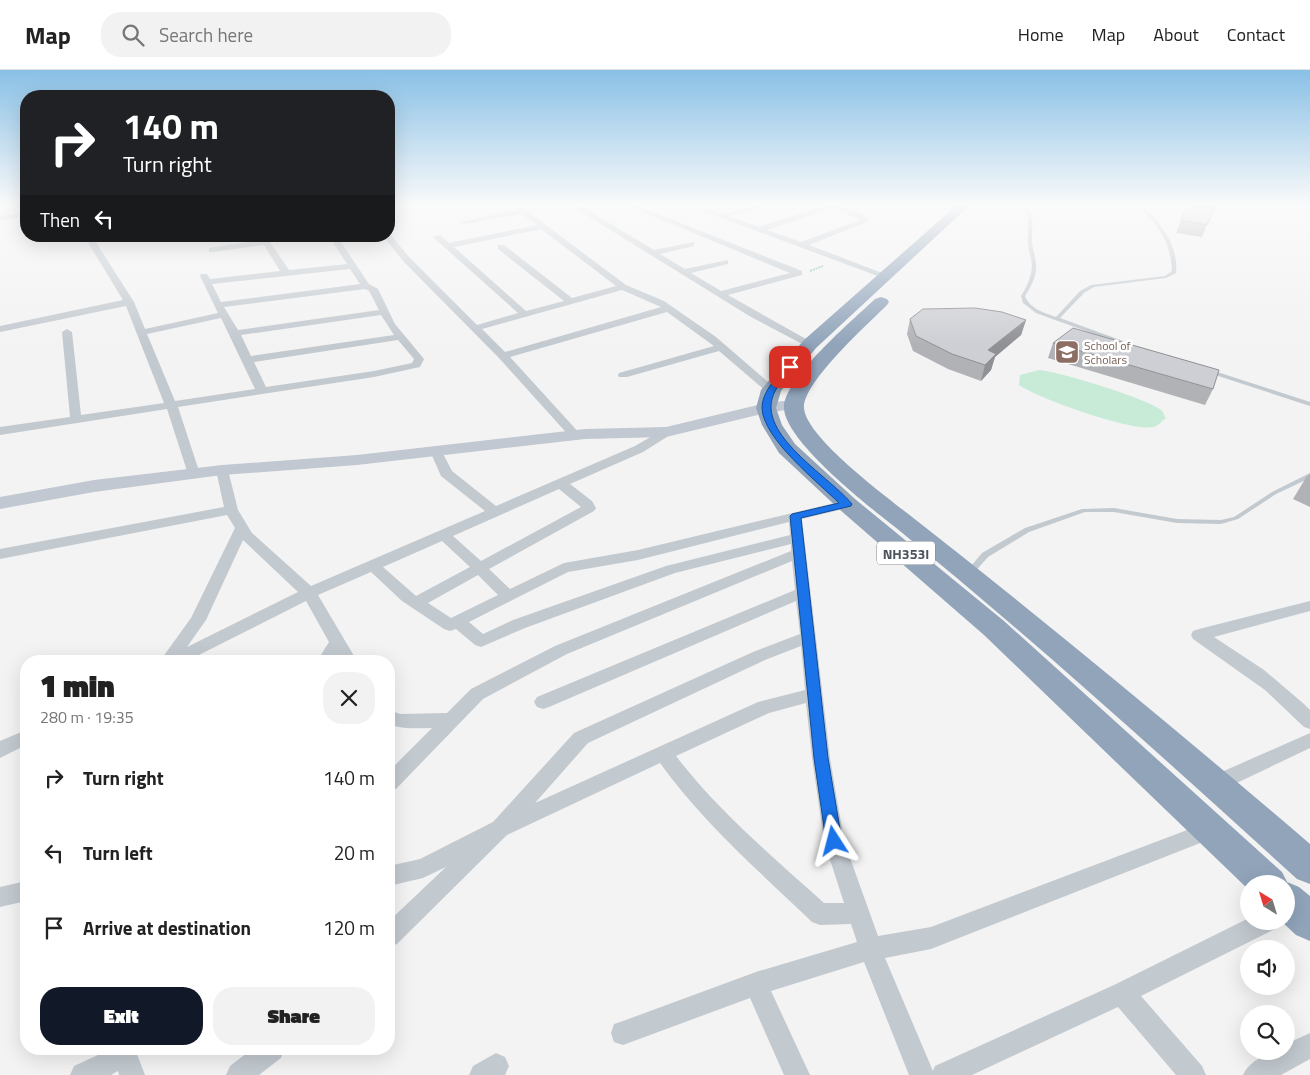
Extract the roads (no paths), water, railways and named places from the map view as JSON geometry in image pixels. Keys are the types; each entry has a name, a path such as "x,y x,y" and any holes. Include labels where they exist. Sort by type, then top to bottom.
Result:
{"highway":[{"path":"769,400 810,344 912,252"},
{"path":"793,405 804,384 832,350 934,252"},
{"name":"NH353I","path":"769,400 772,425 787,448 847,504 994,628 1211,830 1254,875"},
{"name":"NH353I","path":"793,405 797,418 805,432 870,495 968,573 1310,867"}],"street":[{"path":"98,252 130,302 143,332 171,405 194,474"},
{"path":"272,252 286,273"},
{"path":"344,252 366,286"},
{"path":"400,252 503,356 576,436"},
{"path":"455,252 525,315"},
{"path":"506,252 571,302"},
{"path":"578,252 623,287 661,303 721,347 769,400"},
{"path":"653,253 658,252"},
{"path":"722,294 799,273 746,252"},
{"path":"821,252 886,276"},
{"path":"653,253 754,315 810,344"},
{"path":"683,272 725,262"},
{"path":"262,391 206,279 352,266"},
{"path":"0,431 374,374 416,365 419,362 419,359 391,325 373,289 366,286 218,305"},
{"path":"476,328 623,287"},
{"path":"0,329 130,302"},
{"path":"503,356 669,308"},
{"path":"234,332 384,312"},
{"path":"143,332 223,315"},
{"path":"67,332 76,419"},
{"path":"247,360 401,337"},
{"path":"623,375 721,347"},
{"path":"0,503 94,486 222,470 357,460 585,434 666,432 769,400 793,405"},
{"path":"185,655 309,593 640,449 666,432"},
{"path":"436,450 446,473 494,512"},
{"path":"222,470 231,510 247,536 309,593 345,655"},
{"path":"415,603 589,508 587,504 560,483"},
{"path":"372,565 415,603 450,626 564,568 638,555 847,504"},
{"path":"0,554 231,510"},
{"path":"795,516 821,758 834,841 880,979 922,1075"},
{"path":"172,655 198,620 242,528"},
{"path":"443,534 508,596"},
{"path":"458,622 482,641 519,624 672,569 798,545"},
{"path":"395,777 477,694 561,650 798,545"},
{"path":"543,702 804,592"},
{"path":"1310,606 1199,635 1248,667 1291,701 1310,722"},
{"path":"395,930 500,829 580,738 759,656 808,637"},
{"path":"329,655 338,643"},
{"path":"395,875 423,868 500,829 764,707 814,694"},
{"path":"395,719 399,721 451,720"},
{"path":"0,750 20,740"},
{"path":"1215,784 1310,740"},
{"path":"664,754 686,785 718,820 820,914 858,913"},
{"path":"623,1034 756,984 870,949 931,938 1211,830"},
{"path":"0,898 20,893"},
{"path":"944,1075 1122,993 1244,930"},
{"path":"756,984 797,1075"},
{"path":"1122,993 1193,1075"},
{"path":"1256,1075 1310,1045"},
{"path":"82,1075 125,1055 132,1075"},
{"path":"239,1075 264,1055"}],"lane":[{"path":"1032,252 1034,265 1032,278 1023,296 1025,302 1038,312 1131,346"},
{"path":"1057,319 1082,292 1093,286 1166,277 1174,272 1173,252"},
{"path":"1205,370 1310,404"},
{"path":"968,573 985,555 1027,530 1084,510 1114,510 1205,524 1221,522 1236,518 1274,493 1310,475"}],"place":[{"name":"School of Scholars","path":"1067,352"}]}
